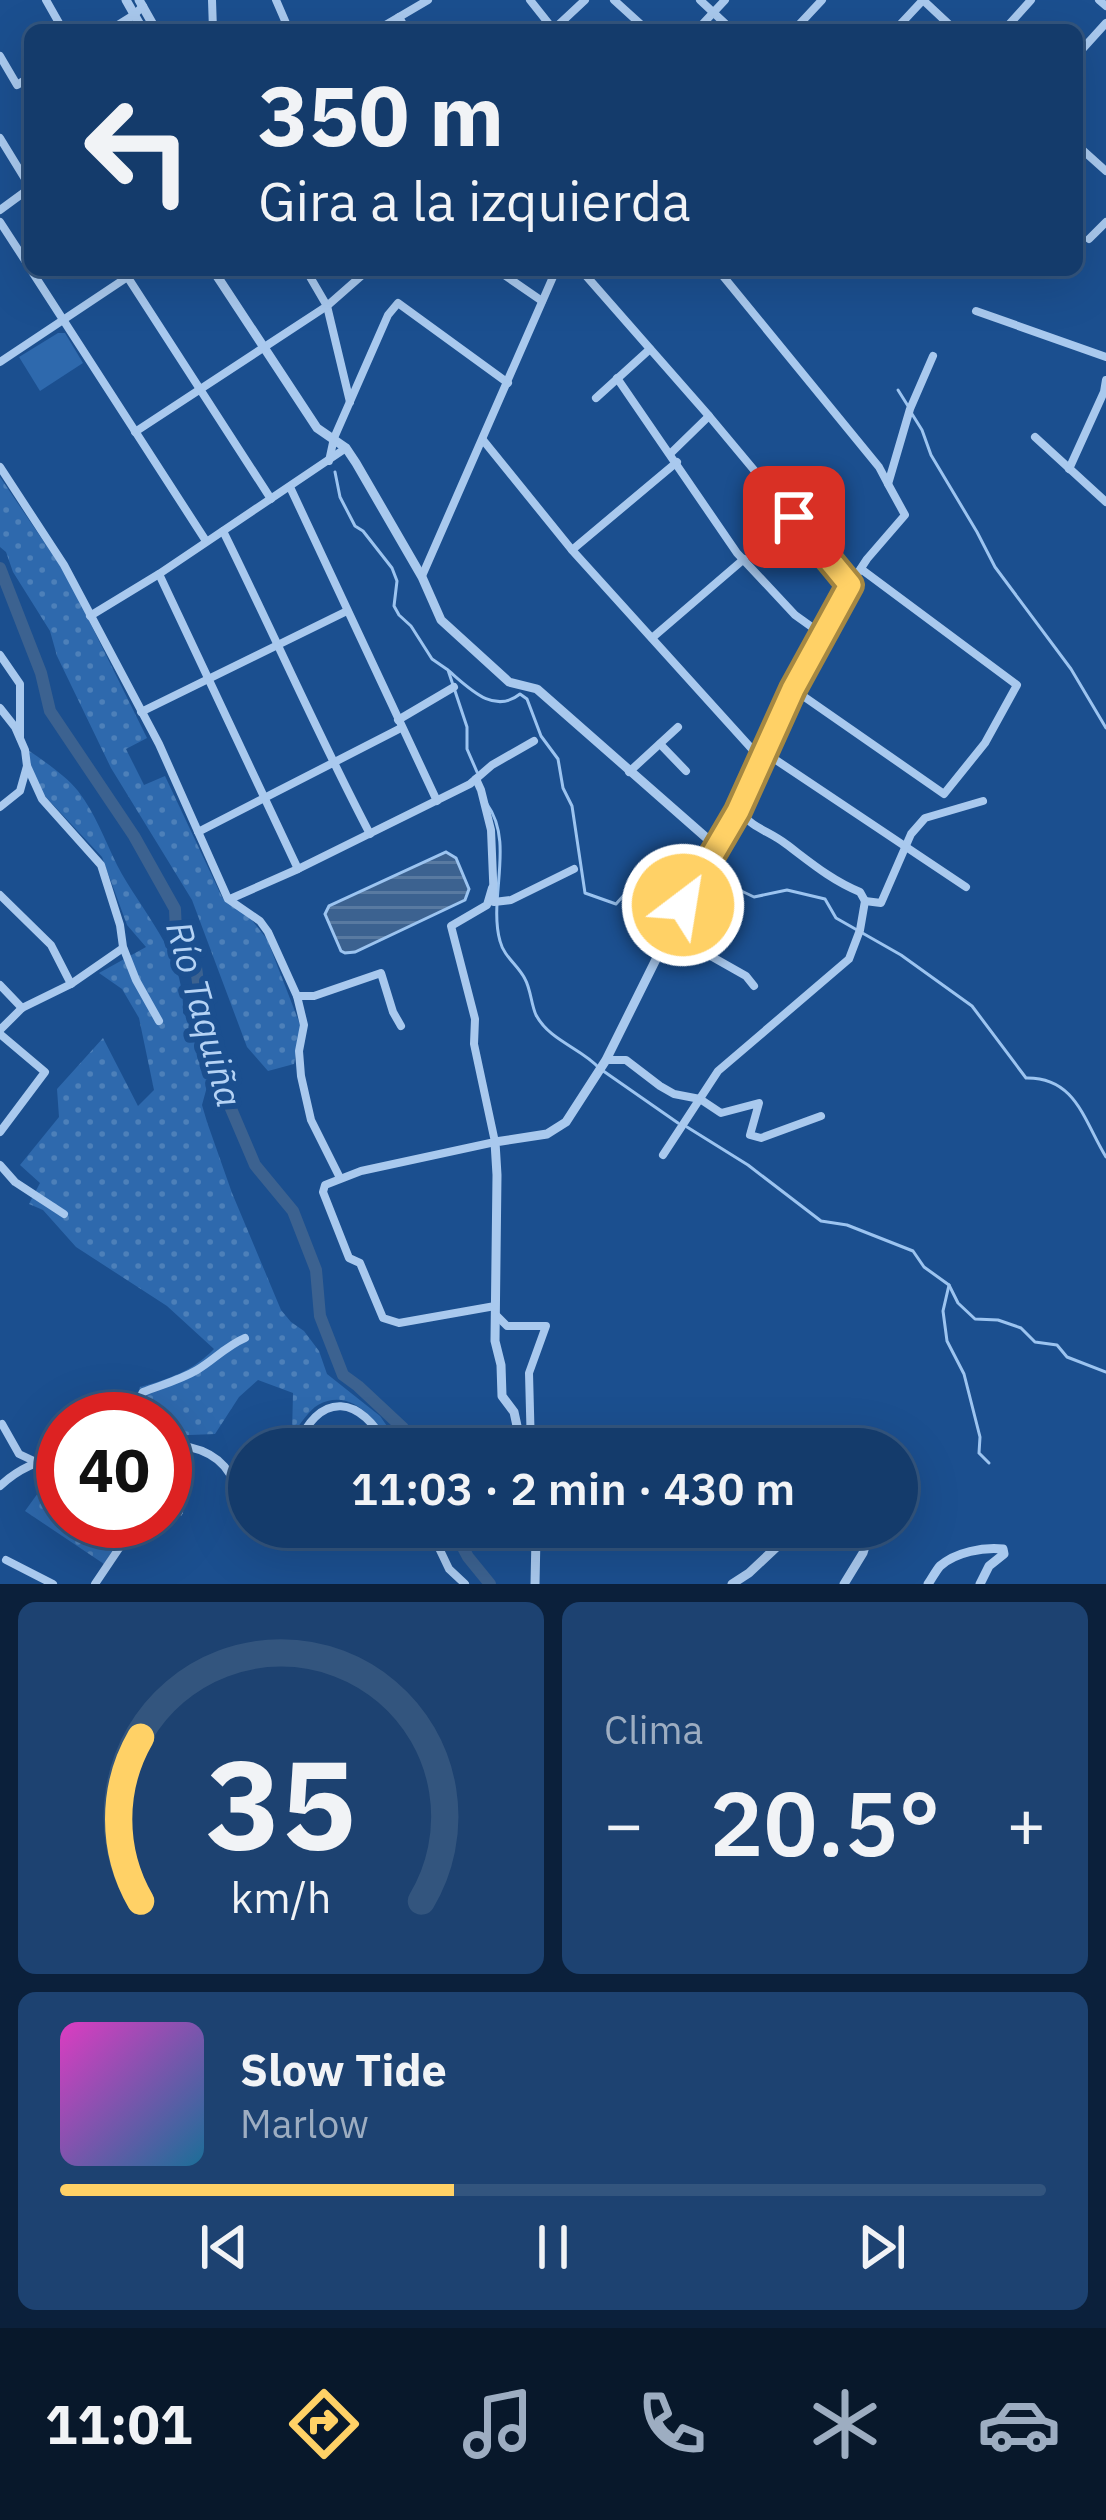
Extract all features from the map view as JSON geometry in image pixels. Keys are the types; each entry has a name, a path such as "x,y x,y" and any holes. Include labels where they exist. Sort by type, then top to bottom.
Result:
{"street":[{"path":"126,0 139,7"},
{"path":"387,24 428,0"},
{"path":"530,0 548,24"},
{"path":"559,24 585,0"},
{"path":"614,0 640,24"},
{"path":"700,0 725,24"},
{"path":"703,24 725,0"},
{"path":"800,24 822,0"},
{"path":"901,24 923,0 949,24"},
{"path":"1009,24 1031,0"},
{"path":"1099,0 1106,6"},
{"path":"399,17 403,24"},
{"path":"1083,48 1106,22"},
{"path":"0,56 17,85 24,81"},
{"path":"0,87 14,79"},
{"path":"0,138 24,178"},
{"path":"1083,151 1106,171"},
{"path":"0,222 24,258"},
{"path":"1089,238 1106,222"},
{"path":"36,276 206,541"},
{"path":"0,362 121,276"},
{"path":"127,276 271,500"},
{"path":"217,276 317,428 346,448 448,629 509,682 537,689 718,848"},
{"path":"310,276 327,306 351,403"},
{"path":"135,432 327,306 361,276"},
{"path":"505,276 542,301"},
{"path":"422,577 553,276"},
{"path":"586,276 850,585"},
{"path":"495,1310 399,1323 383,1318 360,1263 349,1258 323,1192 325,1185 361,1171 547,1134 566,1122 606,1060 683,905 738,811 793,689 850,585 905,515 878,467 723,276"},
{"path":"329,461 334,438 388,315 398,303 508,383"},
{"path":"976,310 1106,357"},
{"path":"596,398 650,350"},
{"path":"888,484 910,409 933,356"},
{"path":"617,378 744,559 795,615 824,635"},
{"path":"1069,469 1106,380"},
{"path":"572,550 674,457 709,416"},
{"path":"1035,436 1106,502"},
{"path":"483,440 572,550 763,755 966,887"},
{"path":"90,616 346,448"},
{"path":"0,466 64,565 159,744 228,899 268,932 297,996 304,1025 299,1051 311,1120 340,1178"},
{"path":"290,487 437,801"},
{"path":"223,531 370,834"},
{"path":"652,638 744,559"},
{"path":"793,689 944,794 996,723 1017,685 861,569"},
{"path":"159,574 298,869"},
{"path":"141,712 347,611"},
{"path":"0,655 20,684 20,740"},
{"path":"198,832 333,764 454,687"},
{"path":"0,708 15,727 42,799 101,865 123,947 159,1021"},
{"path":"629,772 678,727"},
{"path":"228,899 437,801 534,741"},
{"path":"660,743 686,771"},
{"path":"0,807 20,791 27,766"},
{"path":"476,779 491,830 494,902 574,869"},
{"path":"865,901 881,903 910,834 925,818 983,801"},
{"path":"663,1155 718,1071 849,959 860,930 865,901 860,892 834,882 780,839 754,828 738,811"},
{"path":"492,888 487,905 451,926 475,1019 474,1044 494,1142 495,1341 502,1396 519,1428"},
{"path":"0,895 51,945 71,984"},
{"path":"670,933 746,976 754,986"},
{"path":"0,1132 45,1072 0,1032 22,1008 71,984 123,947"},
{"path":"297,996 314,996 381,973 401,1026"},
{"path":"0,985 22,1008"},
{"path":"606,1060 626,1060 674,1094 700,1099 722,1113 759,1103 750,1135 761,1138 820,1116"},
{"path":"0,1165 15,1182 64,1214"},
{"path":"495,1310 507,1325 546,1326 529,1373 527,1428"},
{"path":"143,1392 178,1380 245,1338"},
{"path":"305,1428 334,1408 349,1407 362,1411 375,1428"},
{"path":"2,1424 19,1454 36,1462"},
{"path":"192,1447 228,1470"},
{"path":"0,1486 36,1462"},
{"path":"95,1584 119,1548"},
{"path":"439,1548 449,1569 465,1584"},
{"path":"535,1584 536,1548"},
{"path":"732,1584 776,1548"},
{"path":"844,1584 865,1548"},
{"path":"928,1584 938,1567 965,1553 1003,1549 980,1584"},
{"path":"6,1560 53,1584"}],"shaded area":[{"path":"65,333 83,363 40,391 19,357"},
{"path":"0,477 67,576 147,738 126,749 144,785 165,776 222,897 251,919 267,939 301,1027 294,1064 268,1071 247,1047 192,900 111,768 57,656 50,631 0,547"},
{"path":"28,750 84,799 170,953 183,1013 211,1072 202,1105 207,1122 281,1310 319,1351 327,1374 388,1428 379,1428 353,1404 331,1400 292,1428 293,1393 258,1380 239,1397 215,1434 192,1435 192,1392 139,1392 140,1387 198,1363 214,1349 167,1306 76,1247 43,1210 29,1204 40,1183 20,1165 59,1117 57,1089 103,1038 138,1106 154,1090 139,1018 122,989 99,973 146,947 127,925 102,857 43,794"},
{"path":"446,852 456,858 469,889 465,900 355,952 341,951 325,914 329,906"},
{"path":"36,1496 36,1518 25,1511"},
{"path":"80,1548 114,1548 104,1564"}],"waterway":[{"path":"898,390 908,406"},
{"path":"912,414 995,567 1071,669 1106,728"},
{"path":"335,472 340,497 355,526 392,568 397,581 394,606 399,615 432,659 448,670 477,772"},
{"name":"Río Taquiña","path":"0,568 41,673 50,711 134,836 175,909 176,932 196,967 202,1013 229,1104 255,1165 293,1211 316,1270 320,1316 343,1375 403,1428"},
{"path":"449,671 491,700 501,702 520,694 527,699 541,736 558,759 572,806 585,893 616,904 657,858 698,870"},
{"path":"487,804 499,836 500,941 525,979 536,1015 557,1038 678,1123"},
{"path":"708,875 754,897 787,890 825,899 836,918 901,955 972,1006 1026,1078 1043,1080 1067,1093 1106,1157"},
{"path":"687,1127 748,1165 821,1221 847,1225 913,1251 924,1267 949,1285 958,1303 975,1319 1021,1328 1035,1342 1057,1345 1067,1357 1106,1372"},
{"path":"949,1285 943,1311 947,1341 964,1374 980,1437 979,1453 989,1463"},
{"name":"Río Taquiña","path":"463,1548 490,1584"}],"route":[{"path":"683,905 738,811 793,689 850,585 794,517"}]}
